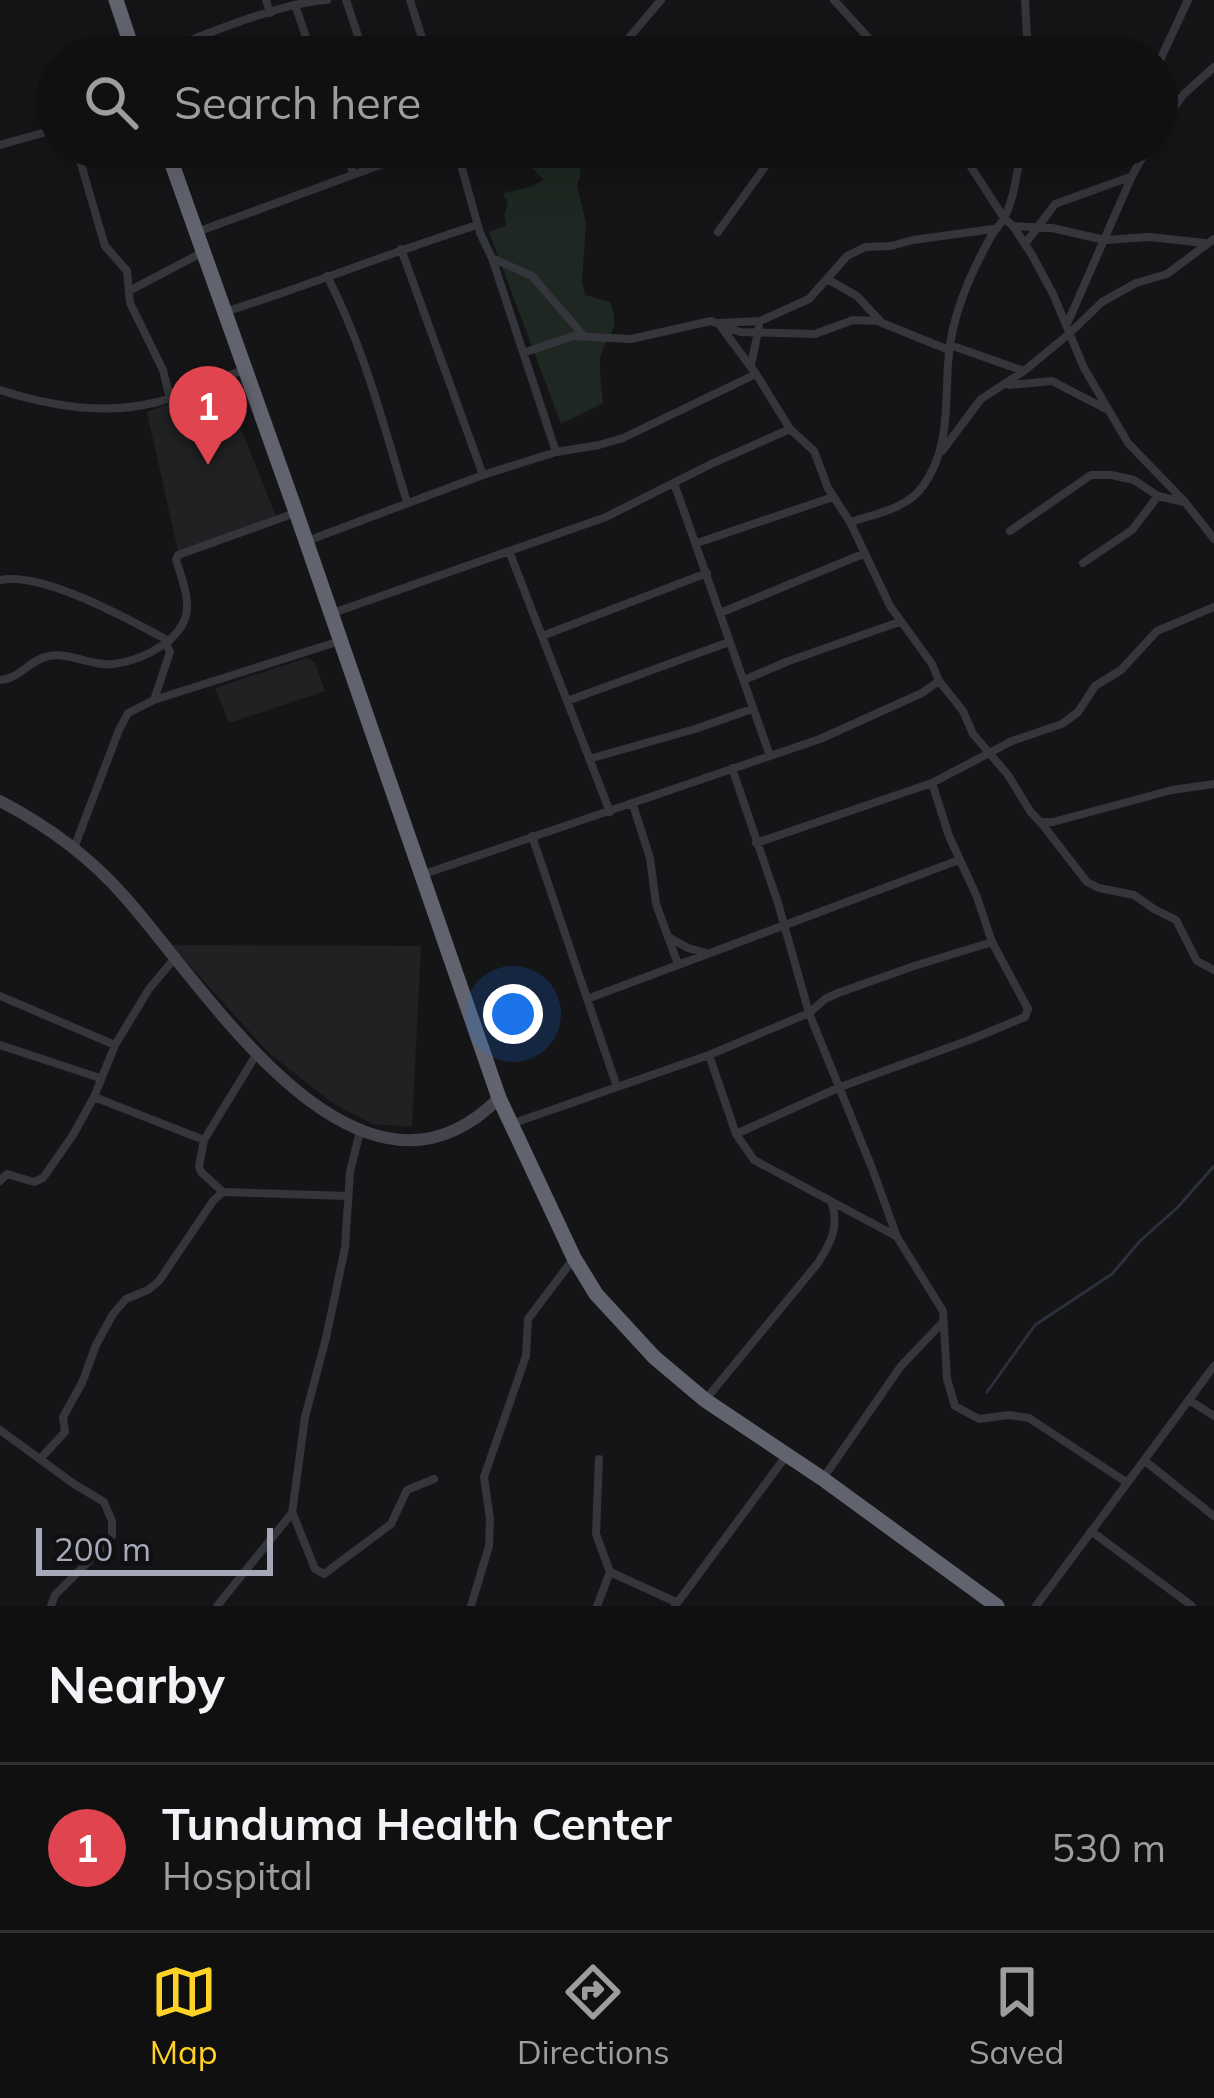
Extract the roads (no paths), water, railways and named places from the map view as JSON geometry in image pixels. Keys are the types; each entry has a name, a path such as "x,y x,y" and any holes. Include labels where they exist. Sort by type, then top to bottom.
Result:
{"highway":[{"path":"116,0 128,36"},
{"path":"174,168 499,1098 574,1258 596,1294 654,1357 705,1400 788,1454 997,1606"}],"street":[{"path":"266,0 270,13"},
{"path":"205,36 296,5 327,0"},
{"path":"346,0 358,36"},
{"path":"410,0 421,36"},
{"path":"630,36 662,0"},
{"path":"834,0 867,36"},
{"path":"1025,0 1027,36"},
{"path":"1171,36 1188,0"},
{"path":"296,5 306,36"},
{"path":"1178,103 1214,67"},
{"path":"0,128 2,144 36,135"},
{"path":"82,168 105,246 126,270 130,303 163,370 170,398"},
{"path":"351,168 353,173"},
{"path":"197,232 363,168"},
{"path":"462,168 556,452"},
{"path":"718,232 763,168"},
{"path":"972,168 1025,244 1084,368 1128,443 1214,539"},
{"path":"850,522 910,500 928,480 947,421 949,348 967,286 1004,218 1017,168"},
{"path":"1068,329 1136,168"},
{"path":"1025,244 1054,204 1132,176"},
{"path":"225,312 477,225"},
{"path":"1013,226 1105,239 1210,241"},
{"path":"523,353 583,335 631,339 711,322 759,325 812,297 847,256 865,247 995,229"},
{"path":"938,457 981,399 1024,371 1102,302 1118,291 1167,274 1210,241"},
{"path":"400,249 483,476"},
{"path":"129,291 204,251"},
{"path":"492,258 527,272 583,335"},
{"path":"327,276 347,319 407,502"},
{"path":"827,279 857,296 879,321"},
{"path":"759,325 771,333 815,334 853,320 879,321 1024,371"},
{"path":"719,324 790,429 814,451 899,622 1030,811 1087,882 1134,895 1176,920 1197,961 1214,970"},
{"path":"753,370 759,325"},
{"path":"0,391 100,408 148,404 245,369"},
{"path":"306,542 556,452 623,438 753,370"},
{"path":"1003,386 1052,381 1108,410"},
{"path":"330,614 606,518 790,429"},
{"path":"1010,531 1091,476 1134,480 1158,496 1185,502"},
{"path":"674,483 770,756"},
{"path":"697,543 833,496"},
{"path":"1083,562 1132,530 1158,496"},
{"path":"0,680 9,680 53,655 112,665 168,643 179,630 188,603 176,557 296,512"},
{"path":"509,551 610,812"},
{"path":"720,613 863,554"},
{"path":"542,636 707,573"},
{"path":"0,580 24,578 106,606 168,643 170,652 154,700"},
{"path":"756,843 932,783 1012,741 1063,724 1078,712 1095,686 1121,670 1157,631 1214,607"},
{"path":"744,680 899,622"},
{"path":"74,848 128,713 154,700 340,641"},
{"path":"567,701 729,642"},
{"path":"423,874 854,725 939,681"},
{"path":"589,759 752,709"},
{"path":"732,768 809,1013 897,1237 943,1311 946,1379 955,1406 979,1419 1029,1418 1126,1481"},
{"path":"736,1134 840,1087 1025,1017 1028,1009 1023,996 992,942 932,783"},
{"path":"1040,822 1214,784"},
{"path":"0,801 74,848 122,893 256,1055 315,1106 360,1131 420,1139 480,1117 499,1098"},
{"path":"633,805 650,858 656,904 678,964"},
{"path":"532,836 617,1087"},
{"path":"587,999 959,860"},
{"path":"670,938 707,953"},
{"path":"512,1124 709,1055 809,1013 825,999 854,987 992,942"},
{"path":"2,1175 34,1182 43,1178 73,1136 115,1045 175,957"},
{"path":"0,996 115,1045"},
{"path":"0,1045 100,1078"},
{"path":"256,1055 204,1141 201,1172 223,1192 348,1196"},
{"path":"709,1055 736,1134 754,1160 897,1237"},
{"path":"94,1097 204,1141"},
{"path":"217,1606 292,1513 305,1417 345,1248 348,1196 360,1131"},
{"path":"40,1459 65,1432 63,1417 113,1314 126,1299 159,1281 223,1192"},
{"path":"705,1400 818,1263 833,1238 837,1219 832,1204"},
{"path":"471,1606 489,1546 484,1477 526,1356 528,1319 574,1258"},
{"path":"823,1479 901,1366 943,1322"},
{"path":"1036,1606 1214,1366"},
{"path":"1189,1400 1214,1416"},
{"path":"0,1430 104,1502 112,1522 109,1541 51,1606"},
{"path":"610,1571 676,1604 788,1454"},
{"path":"597,1606 610,1571 596,1534 599,1459"},
{"path":"1145,1461 1214,1516"},
{"path":"292,1513 315,1569 324,1574 391,1524 407,1490 434,1480"},
{"path":"1091,1531 1192,1606"}],"waterway":[{"path":"987,1392 1035,1325 1112,1274 1214,1166"}],"place":[{"name":"Tunduma Health Center","path":"208,465"}]}
